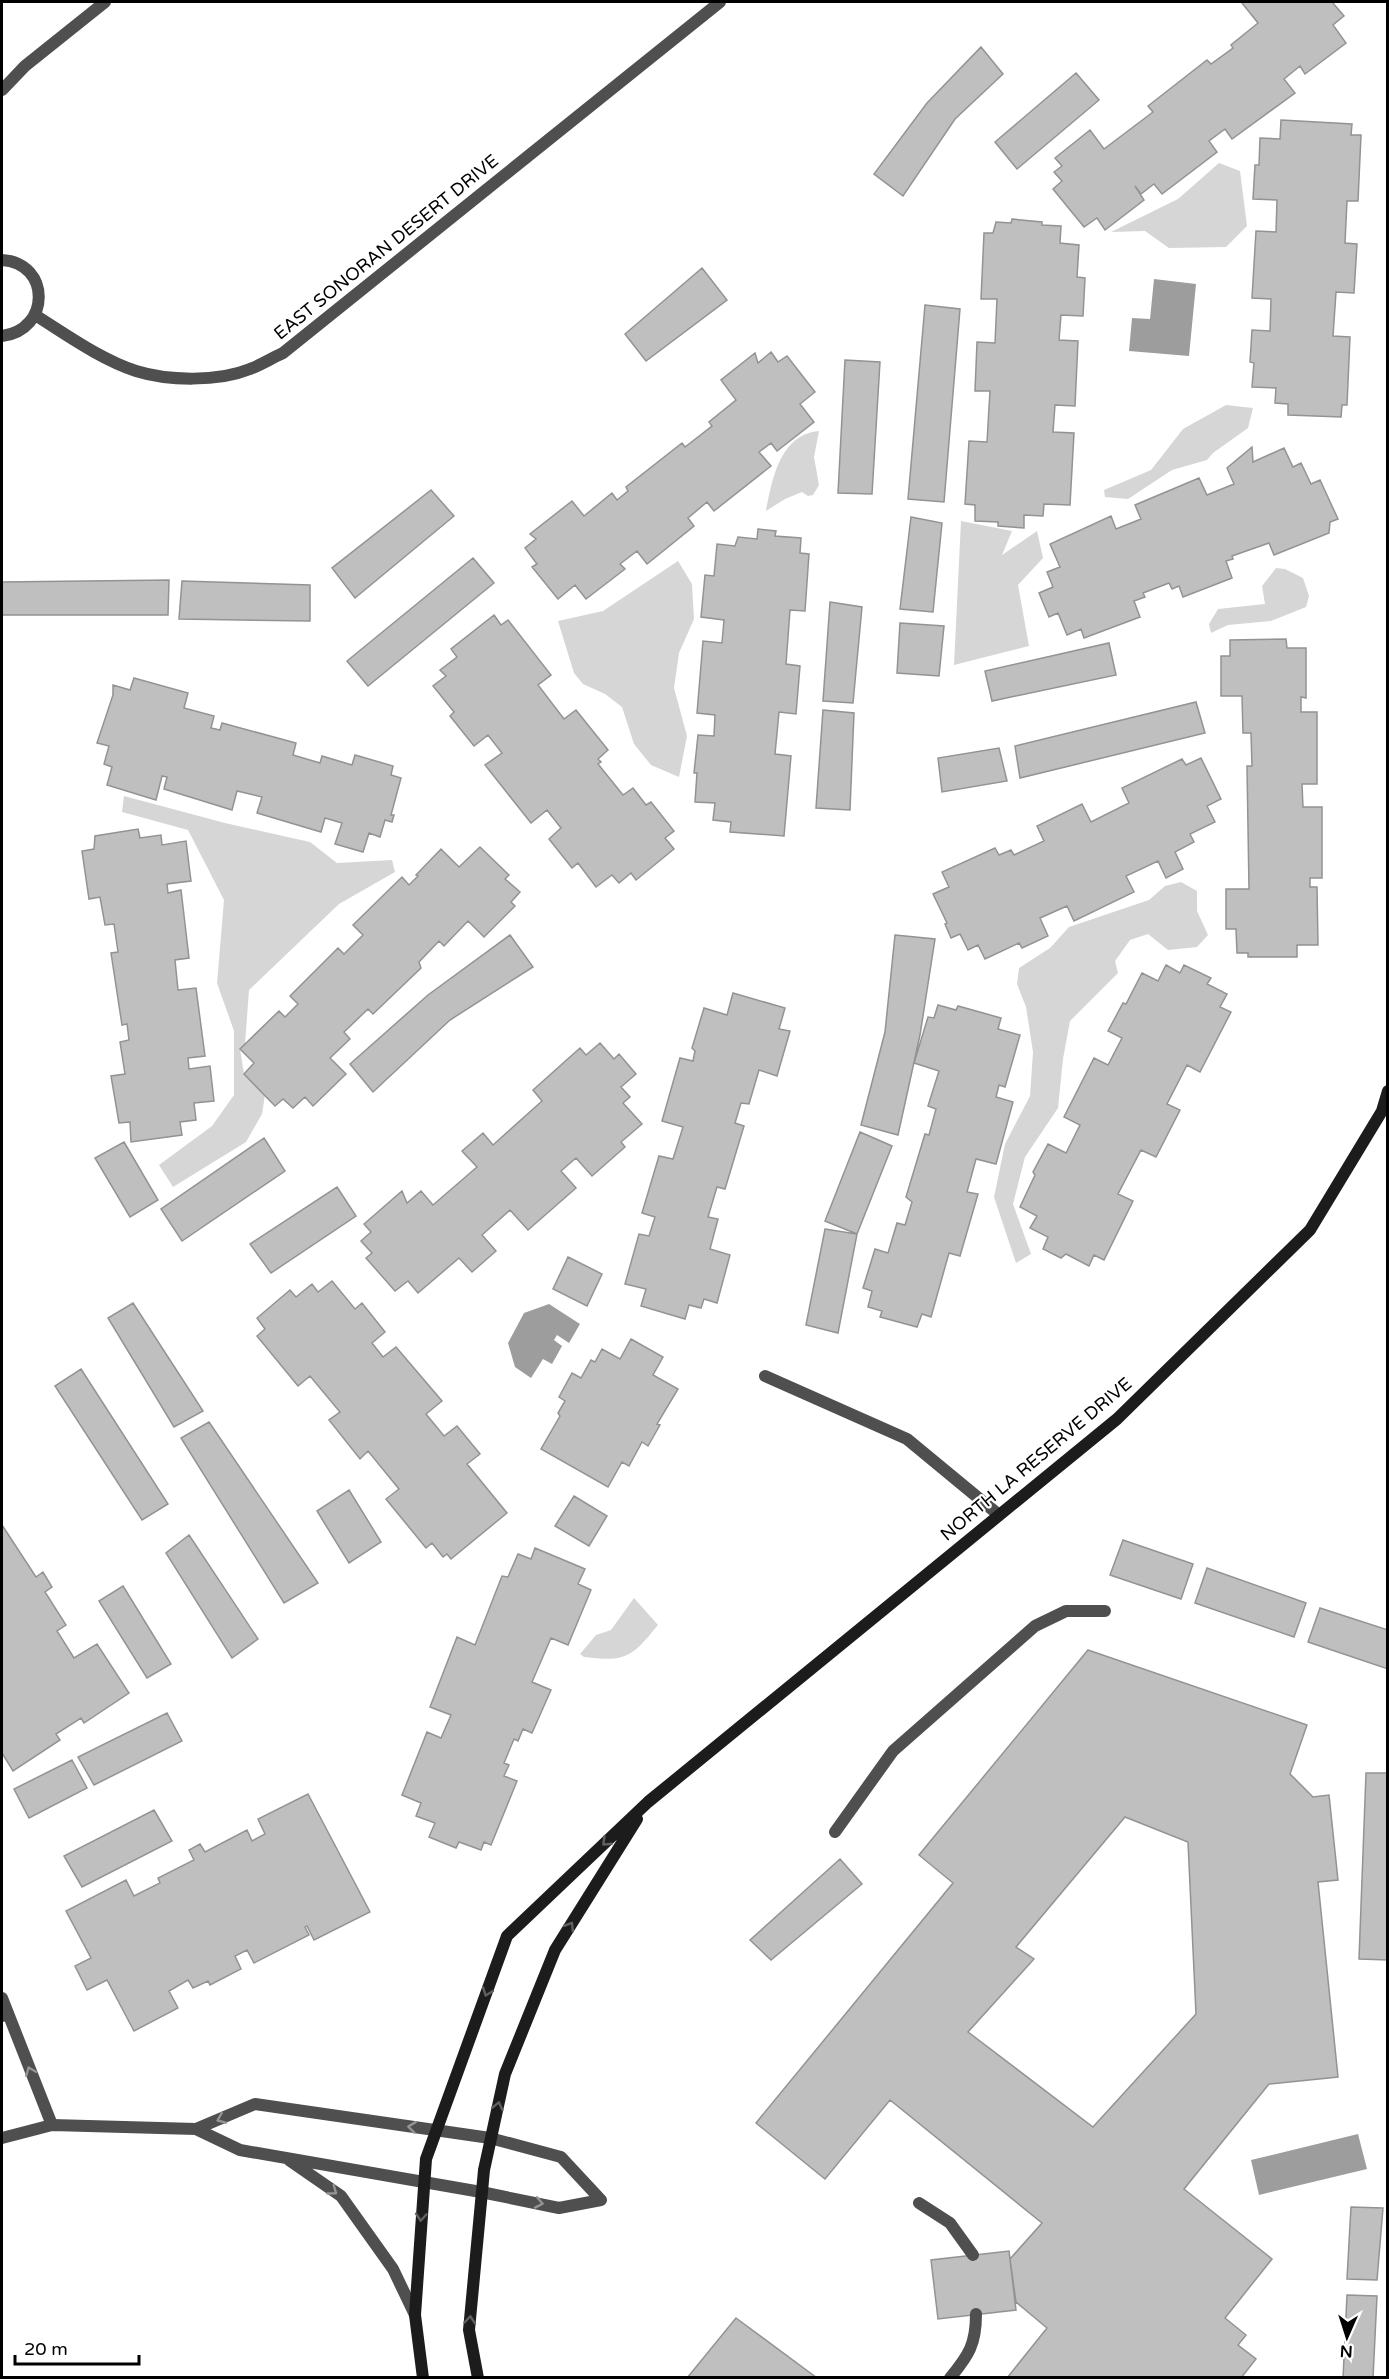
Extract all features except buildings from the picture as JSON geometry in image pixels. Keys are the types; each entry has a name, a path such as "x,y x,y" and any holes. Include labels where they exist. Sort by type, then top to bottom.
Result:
{"street":[{"path":"2,90 25,66 105,2"},
{"name":"EAST SONORAN DESERT DRIVE","path":"35,315 100,354 137,371 177,377 212,378 248,370 283,353 720,2"},
{"path":"2,260 19,264 33,278 38,290 39,303 35,315 22,330 2,336"},
{"name":"NORTH LA RESERVE DRIVE","path":"423,2378 414,2315 426,2159 507,1936 648,1802 1117,1419 1310,1230 1382,1111 1388,1091"},
{"path":"765,1376 907,1439 999,1515"},
{"path":"835,1832 893,1751 1035,1626 1066,1611 1105,1611"},
{"name":"NORTH LA RESERVE DRIVE","path":"478,2378 469,2330 481,2192 490,2138 505,2074 555,1950 648,1802"},
{"path":"2,1998 5,2015 52,2125"},
{"path":"2,2138 52,2125 196,2129 240,2150 559,2208 601,2199 561,2157 490,2138 255,2104 196,2129"},
{"path":"285,2157 341,2196 393,2269 414,2315"},
{"path":"920,2203 950,2223 973,2255"},
{"path":"950,2378 968,2357 976,2336 976,2314"}],"shaded area":[{"path":"1219,163 1240,171 1247,226 1226,247 1169,248 1145,231 1111,232 1178,199"},
{"path":"1154,279 1196,284 1189,356 1129,351 1132,318 1150,319"},
{"path":"1226,405 1253,408 1248,428 1213,453 1207,460 1172,470 1128,499 1105,497 1104,490 1151,470 1183,429"},
{"path":"819,431 814,457 819,485 813,495 808,496 802,492 766,511 775,473 787,449 795,440"},
{"path":"961,521 1012,531 1002,555 1037,531 1043,558 1018,585 1029,646 954,665"},
{"path":"678,561 692,584 694,619 679,653 674,688 687,736 679,777 651,765 634,744 622,707 605,694 583,684 574,673 558,621 603,611"},
{"path":"1276,568 1285,569 1303,578 1309,596 1306,607 1271,621 1228,625 1211,633 1209,624 1218,609 1265,604 1262,586"},
{"path":"124,796 225,823 310,842 337,863 392,860 395,872 339,904 249,990 245,1044 240,1049 244,1074 265,1095 262,1114 246,1142 173,1187 159,1165 212,1126 234,1095 234,1031 217,983 224,900 188,830 122,812"},
{"path":"1181,882 1197,891 1197,911 1208,935 1197,947 1168,950 1148,934 1130,940 1115,961 1118,973 1070,1021 1058,1108 1025,1157 1013,1204 1031,1254 1016,1263 994,1197 1005,1144 1030,1096 1033,1052 1026,1007 1017,984 1019,968 1050,948 1069,927 1149,900 1165,886"},
{"path":"549,1304 580,1324 569,1343 557,1335 554,1340 562,1346 552,1364 543,1359 531,1378 515,1367 508,1343 524,1313"},
{"path":"634,1598 658,1625 641,1645 619,1658 584,1657 580,1654 596,1635 611,1630"},
{"path":"1358,2134 1367,2169 1259,2195 1251,2160"}]}
